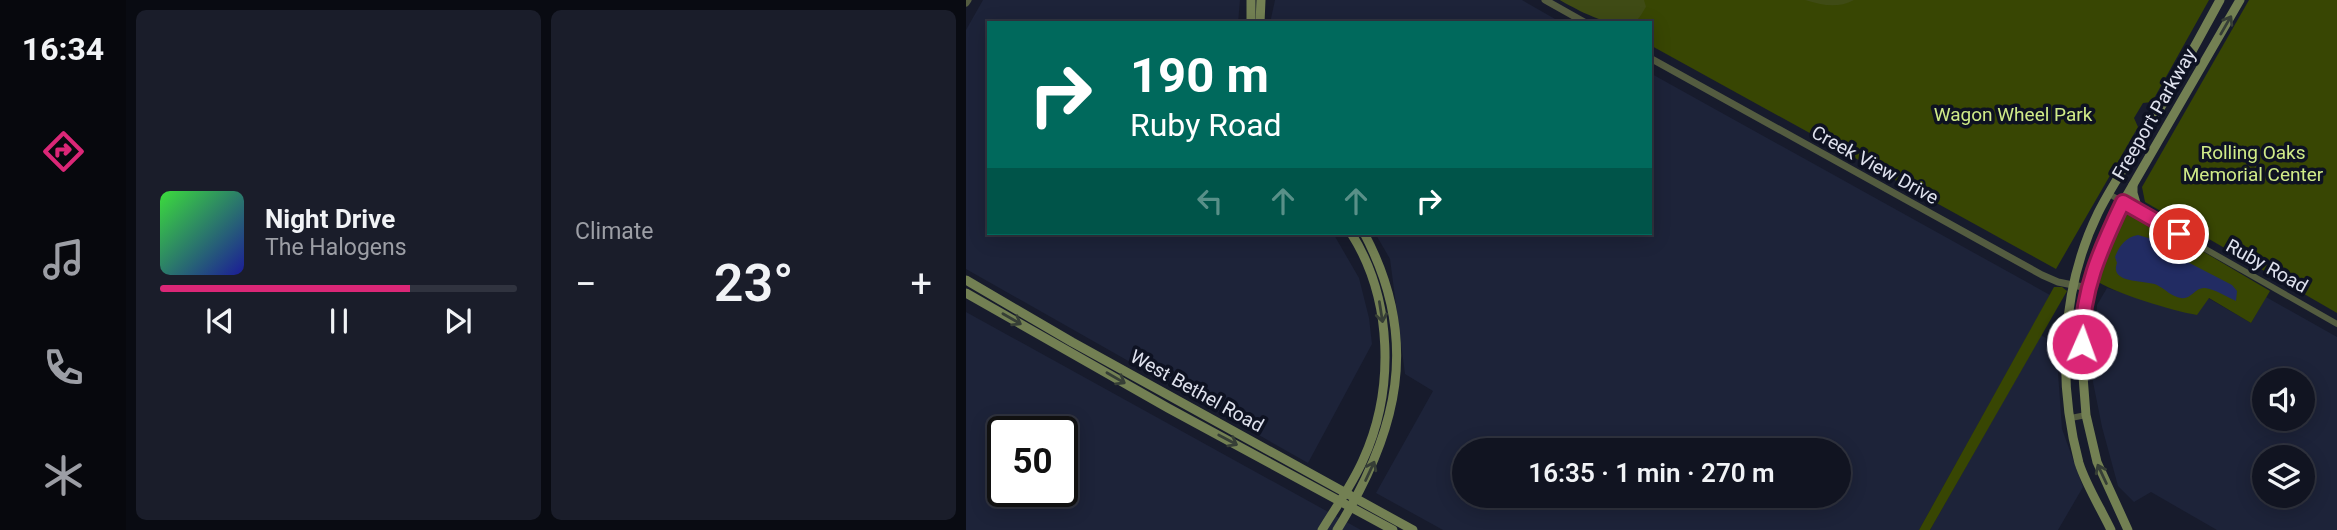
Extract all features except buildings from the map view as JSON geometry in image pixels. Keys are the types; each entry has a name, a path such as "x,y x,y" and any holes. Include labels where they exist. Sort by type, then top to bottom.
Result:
{"main road":[{"name":"Freeport Parkway","path":"2112,530 2080,465 2071,418 2064,357 2073,285 2090,232 2109,194 2220,0"},
{"name":"Freeport Parkway","path":"2129,530 2097,462 2086,415 2081,324 2088,288 2096,262 2123,202 2239,0"},
{"path":"2153,120 2168,127"},
{"path":"2133,185 2138,210"},
{"path":"1322,530 1363,461 1377,421 1385,372 1384,334 1379,300 1371,271 1352,235"},
{"path":"1337,530 1354,503 1382,443 1389,422 1396,376 1395,332 1384,279 1365,235"},
{"name":"West Bethel Road","path":"967,283 1174,398 1343,497"},
{"name":"West Bethel Road","path":"966,293 1168,408 1354,503 1413,530"},
{"path":"1384,334 1395,332"},
{"path":"1091,364 1097,355"},
{"path":"1168,408 1174,398"},
{"name":"West Bethel Road","path":"1354,503 1393,530"}],"street":[{"path":"1545,0 1582,21"},
{"name":"Creek View Drive","path":"1652,59 2042,275 2088,288"},
{"name":"Ruby Road","path":"2109,194 2337,324"},
{"path":"2071,418 2086,415"},
{"path":"2112,530 2124,521"}],"shaded area":[{"path":"983,0 1240,0 1238,21 987,21 987,235 1334,235 1359,278 1372,344 1308,463 966,269 966,30"},
{"path":"1275,0 1522,0 1559,21 1270,21"},
{"path":"1652,74 2050,295 1919,530 1443,530 1376,493 1433,391 1405,374 1390,259 1376,235 1652,235"},
{"path":"2107,288 2141,298 2208,298 2251,323 2266,297 2337,337 2337,530 2217,530 2151,492 2134,502 2118,486 2093,382 2097,305"},
{"path":"966,312 1361,530 966,530"},
{"path":"2041,335 2056,344 2062,429 2083,487 2058,530 1930,530"}],"green space":[{"name":"Wagon Wheel Park","path":"1560,0 2209,0 2152,102 2143,103 2134,118 2138,127 2056,269 1652,46 1652,21 1604,21"},
{"path":"1560,0 1644,0 1646,7 1636,21 1605,21"},
{"path":"1805,0 1854,0 1823,5"},
{"name":"Rolling Oaks Memorial Center","path":"2249,0 2337,0 2337,313 2145,202 2142,187"},
{"path":"2131,209 2270,291 2251,323 2209,298 2197,315 2159,306 2094,279 2123,213"},
{"path":"2054,287 2062,287 2067,291 1930,530 1919,530"}],"water":[{"path":"2138,235 2159,241 2178,257 2232,285 2237,291 2236,301 2205,288 2181,298 2157,285 2129,280 2118,275 2115,257 2119,249 2130,238"}],"route":[{"path":"2082,344 2081,324 2088,288 2106,237 2123,202 2179,234"}]}
